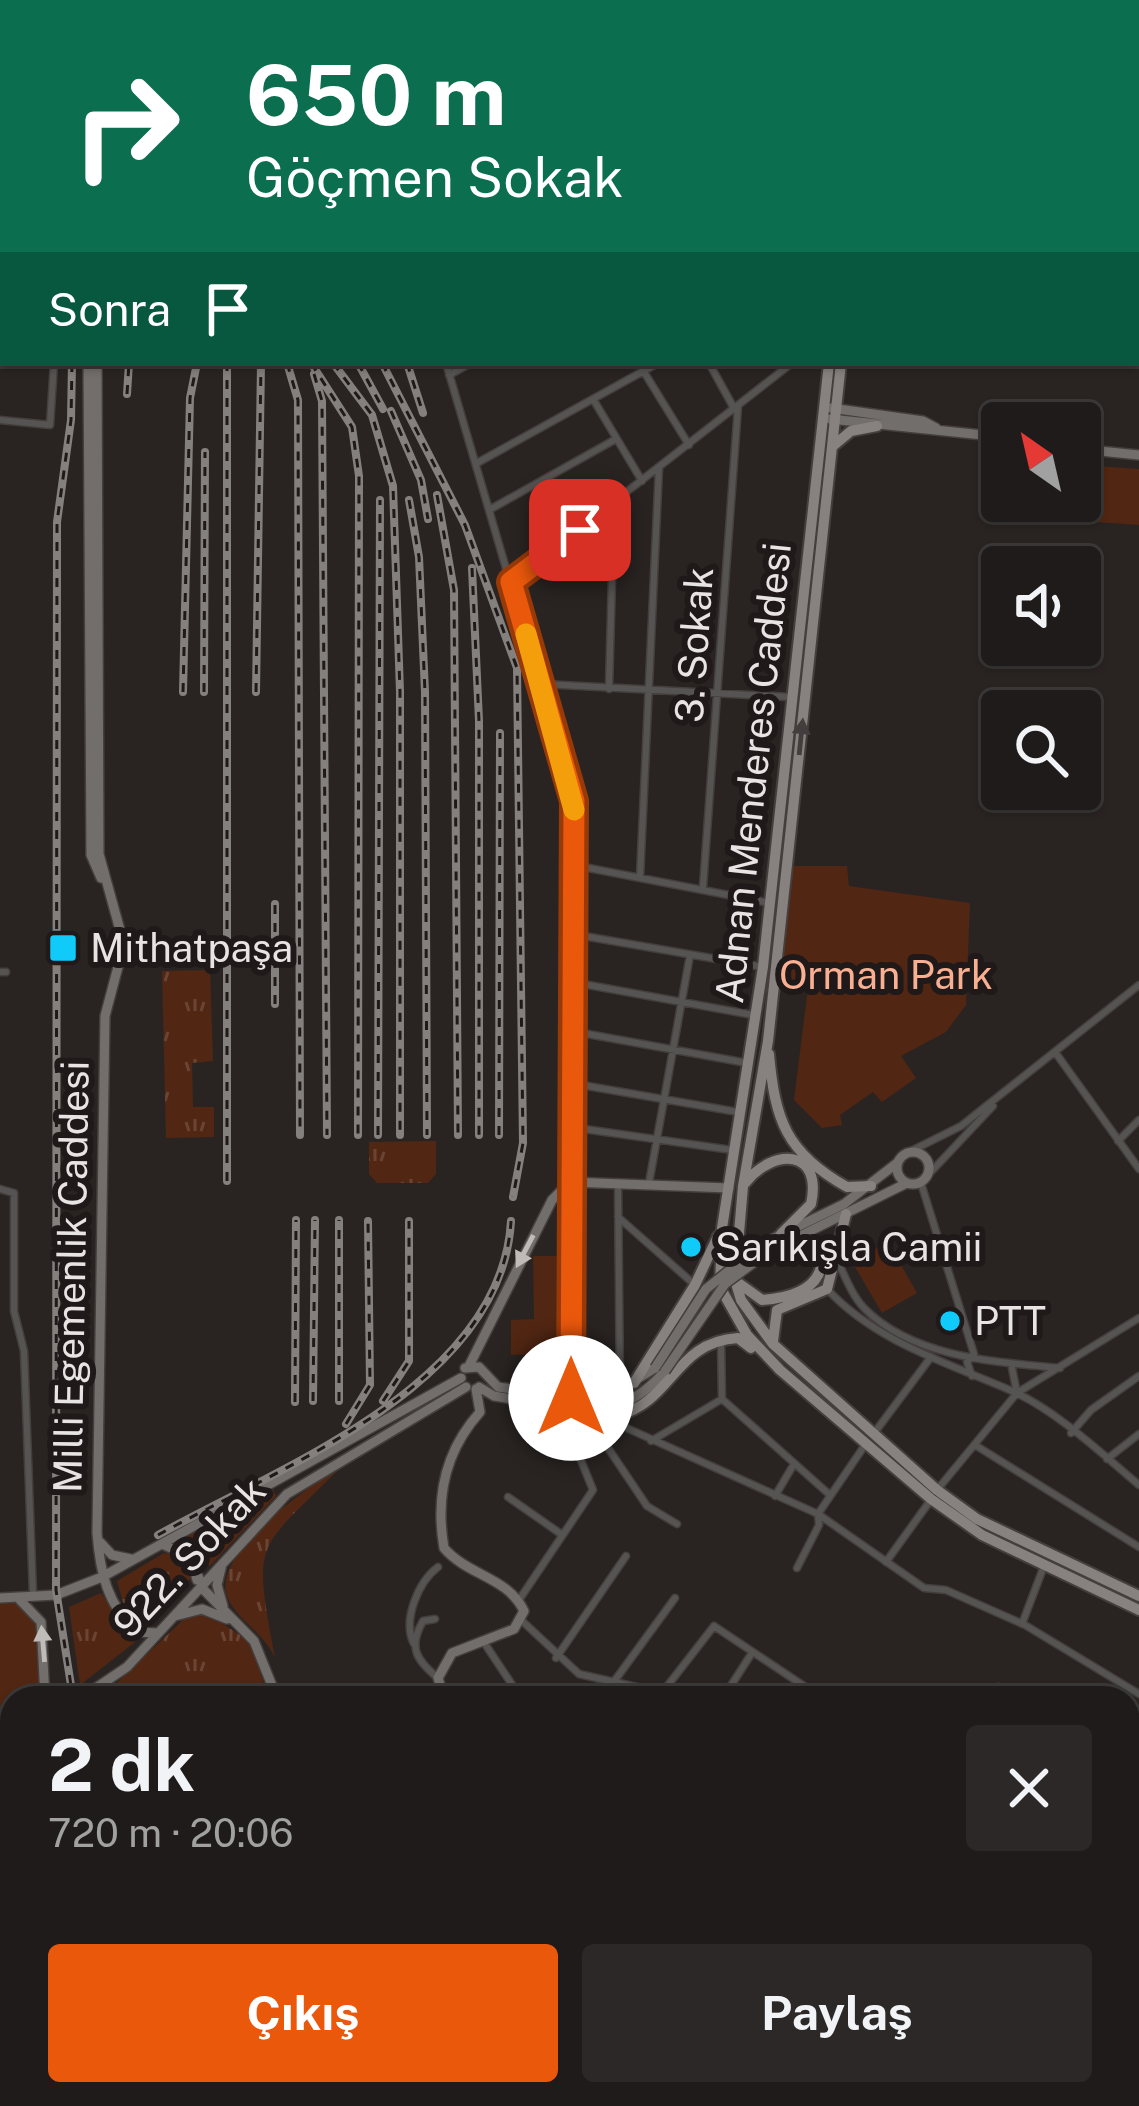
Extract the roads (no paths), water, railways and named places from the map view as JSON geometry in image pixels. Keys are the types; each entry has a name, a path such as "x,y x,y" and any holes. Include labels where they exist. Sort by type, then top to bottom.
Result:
{"main road":[{"name":"Milli Egemenlik Caddesi","path":"93,366 99,854 120,930 118,967 105,1016 97,1533 102,1577 133,1629 146,1636 158,1633"},
{"name":"Adnan Menderes Caddesi","path":"736,1187 768,1041 833,446 829,366"},
{"name":"Adnan Menderes Caddesi","path":"736,1187 735,1150 763,967 790,698 841,366"},
{"path":"840,380 845,404 864,412"},
{"path":"830,414 864,412 981,434"},
{"path":"830,414 922,433 936,428"},
{"path":"833,446 851,430 877,426"},
{"path":"1101,451 1139,455"},
{"path":"768,1041 774,1109 795,1146 847,1187 871,1186"},
{"path":"603,1411 632,1403 725,1284 765,1248 925,1179 928,1159 909,1152 871,1186 786,1238"},
{"path":"634,1383 695,1285 736,1187 771,1159 800,1162 815,1187 811,1204 786,1238"},
{"path":"897,1163 898,1174 907,1183"},
{"path":"481,1412 469,1366 552,1199 569,1182 736,1187"},
{"path":"736,1187 734,1280 741,1300 773,1345 982,1535 1139,1610"},
{"path":"773,1345 777,1310 827,1289 846,1214"},
{"path":"722,1228 723,1298 747,1335 780,1370"},
{"path":"734,1280 762,1300 806,1288 822,1270 822,1258 812,1246 786,1238"},
{"path":"473,1384 494,1396 617,1416 646,1402 694,1350 738,1338 870,1438"},
{"path":"469,1366 479,1366 473,1384"},
{"path":"473,1384 602,1401 660,1370"},
{"name":"922. Sokak","path":"0,1595 20,1600 56,1595 102,1577 473,1384"},
{"name":"922. Sokak","path":"99,1686 127,1667 191,1596 199,1580 275,1504 325,1466 473,1384"},
{"path":"440,1686 438,1678 452,1653 514,1629 524,1611 515,1592 466,1567 444,1548 440,1508 447,1465 454,1444 494,1396"},
{"path":"934,1495 1139,1596"},
{"path":"97,1533 109,1552 136,1558"},
{"path":"160,1545 187,1553 199,1580 246,1632 268,1666 274,1686"},
{"path":"225,1610 217,1585 227,1555"},
{"name":"922. Sokak","path":"0,1595 33,1594 102,1577"},
{"path":"20,1600 41,1622 44,1686"},
{"path":"172,1617 214,1611 246,1632"}],"street":[{"path":"0,419 50,425 54,366"},
{"path":"447,366 574,801 571,1398"},
{"path":"449,375 466,366"},
{"path":"476,464 653,366"},
{"path":"711,366 736,408"},
{"path":"511,582 788,366"},
{"path":"644,371 689,445"},
{"path":"592,399 642,482"},
{"name":"3. Sokak","path":"703,887 736,408"},
{"path":"489,510 616,439"},
{"path":"640,877 659,468"},
{"path":"609,689 614,503"},
{"path":"542,684 648,693 718,690 790,698"},
{"path":"573,866 770,903"},
{"path":"572,934 763,967"},
{"path":"650,1184 691,955"},
{"path":"572,982 757,1016"},
{"path":"909,1152 961,1126 1139,985"},
{"path":"571,1030 750,1064"},
{"path":"1055,1052 1139,1169"},
{"path":"571,1083 742,1112"},
{"path":"974,1354 925,1179 1012,1086"},
{"path":"1118,1141 1139,1120"},
{"path":"570,1127 735,1150"},
{"path":"617,1182 620,1393"},
{"path":"0,1189 14,1193 14,1311 24,1351 33,1594"},
{"path":"618,1217 695,1285"},
{"path":"835,1256 872,1315 956,1357 974,1354 1012,1366 1060,1369"},
{"path":"827,1289 849,1312 931,1357 1017,1393 1139,1485"},
{"path":"886,1562 1017,1393 1138,1320"},
{"path":"721,1339 722,1399 830,1495"},
{"path":"972,1376 967,1361 974,1354"},
{"path":"796,1568 830,1495 931,1357"},
{"path":"1012,1366 1017,1393"},
{"path":"1070,1433 1091,1410 1139,1376"},
{"path":"652,1441 722,1399"},
{"path":"527,1400 608,1448 647,1506 677,1524"},
{"path":"585,1409 818,1514 924,1588 946,1590 1022,1624 1126,1686"},
{"path":"519,1600 593,1490 576,1448 584,1430"},
{"path":"1107,1459 1139,1434"},
{"path":"974,1444 1139,1547"},
{"path":"776,1496 794,1464"},
{"path":"508,1497 561,1534"},
{"path":"556,1658 626,1556"},
{"path":"1022,1624 1044,1566"},
{"path":"438,1567 423,1582 410,1618 416,1658 438,1678"},
{"path":"611,1686 675,1598"},
{"path":"414,1644 423,1621 435,1619"},
{"path":"520,1619 556,1658 579,1674 634,1686"},
{"path":"667,1686 714,1626 802,1686"},
{"path":"483,1641 513,1686"},
{"path":"731,1686 751,1655"}],"railway":[{"path":"71,1686 56,1590 57,522 71,420 72,366"},
{"path":"127,394 129,366"},
{"path":"183,692 190,398 196,366"},
{"path":"227,366 227,1181"},
{"path":"256,692 261,366"},
{"path":"288,366 298,400 300,1135"},
{"path":"313,366 352,427 359,476 358,1135"},
{"path":"335,366 372,415 393,486 400,692 400,1135"},
{"path":"360,366 383,409"},
{"path":"384,366 465,525 517,668 523,1143 513,1197"},
{"path":"408,366 423,413"},
{"path":"314,374 322,401 327,1135"},
{"path":"391,411 421,480 428,519"},
{"path":"204,692 205,452"},
{"path":"437,495 454,590 458,1135"},
{"path":"378,1135 380,500"},
{"path":"409,500 419,557 425,692 427,1135"},
{"path":"472,568 479,721 479,1135"},
{"path":"499,1135 500,733"},
{"path":"275,904 275,1004"},
{"path":"295,1402 296,1220"},
{"path":"313,1401 315,1220"},
{"path":"339,1220 339,1401"},
{"path":"346,1424 370,1385 368,1221"},
{"path":"383,1401 409,1361 409,1221"},
{"path":"158,1535 322,1448 428,1374 469,1329 498,1278 511,1221"}],"place":[{"name":"Mithatpaşa","path":"63,948"},
{"name":"Sarıkışla Camii","path":"691,1247"},
{"name":"PTT","path":"950,1321"}],"park label":[{"name":"Orman Park","path":"886,975"}]}
